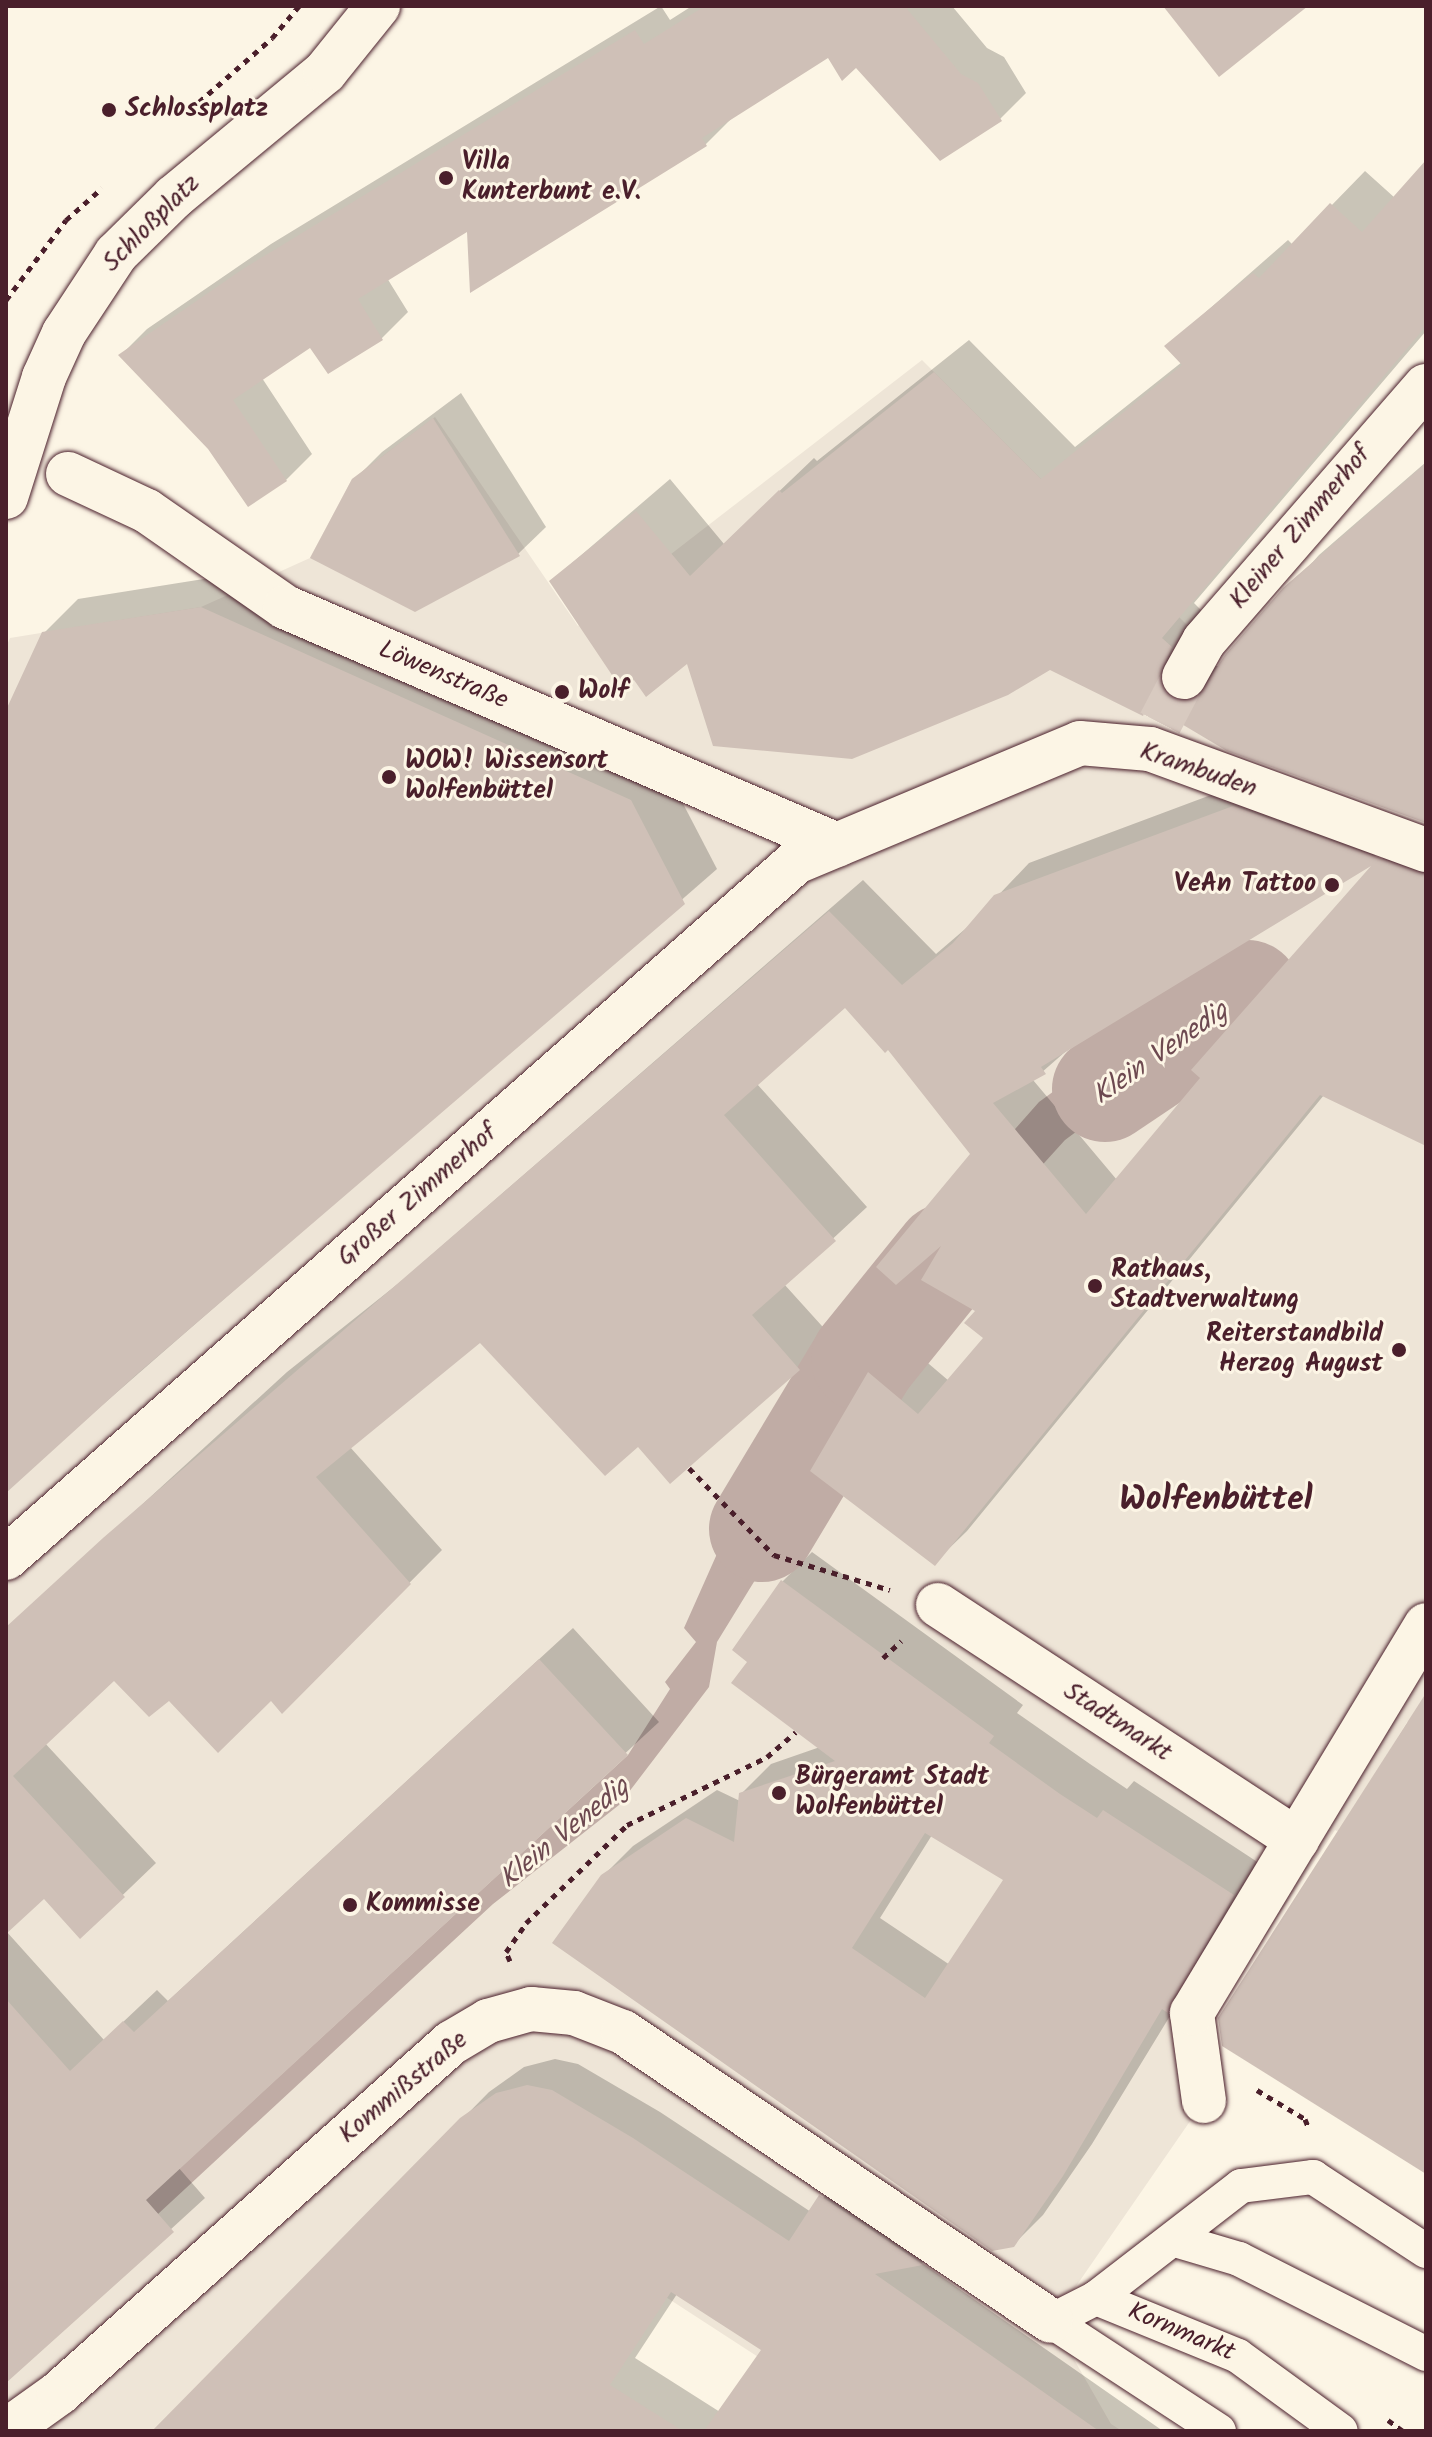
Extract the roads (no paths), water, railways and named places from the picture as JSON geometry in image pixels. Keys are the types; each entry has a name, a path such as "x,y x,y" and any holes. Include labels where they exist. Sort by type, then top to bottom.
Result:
{"street":[{"name":"Schloßplatz","path":"6,497 44,377 64,333 116,254 174,197 325,72 378,6"},
{"name":"Kleiner Zimmerhof","path":"1184,677 1204,641 1385,429 1426,386"},
{"name":"Löwenstraße","path":"68,474 147,511 285,607 837,845"},
{"name":"Krambuden","path":"837,845 1080,743 1155,736 1426,850"},
{"name":"Großer Zimmerhof","path":"6,1558 796,862 837,845"},
{"name":"Stadtmarkt","path":"938,1605 1297,1840"},
{"path":"1204,2101 1192,2013 1426,1625"},
{"name":"Kommißstraße","path":"6,2431 59,2393 451,2043 488,2021 531,2009 574,2013 623,2032 1051,2321"}],"lane":[{"name":"Kornmarkt","path":"1219,2431 1051,2321 1096,2298 1241,2186 1313,2177 1426,2251"},
{"path":"1175,2240 1239,2259 1426,2354"},
{"name":"Kornmarkt","path":"1096,2298 1238,2356 1341,2431"}],"water":[{"path":"1237,958 1271,966 1123,1097 1065,1140 847,1380 779,1541 717,1642 709,1687 619,1805 493,1904 158,2214 145,2200 628,1755 670,1689 665,1682 696,1642 684,1628 805,1356 887,1273 1039,1102"}],"waterway":[{"name":"Klein Venedig","path":"1105,1089 1248,993"},
{"name":"Klein Venedig","path":"762,1529 864,1359 947,1256"}],"tunnel":[{"path":"1160,723 1184,677"}],"place":[{"name":"Schlossplatz","path":"109,110"},
{"name":"Villa Kunterbunt e.V.","path":"446,178"},
{"name":"Wolf","path":"562,692"},
{"name":"WOW! Wissensort Wolfenbüttel","path":"389,777"},
{"name":"VeAn Tattoo","path":"1332,885"},
{"name":"Rathaus, Stadtverwaltung","path":"1095,1286"},
{"name":"Reiterstandbild Herzog August","path":"1399,1350"},
{"name":"Bürgeramt Stadt Wolfenbüttel","path":"779,1793"},
{"name":"Kommisse","path":"350,1905"}],"district":[{"name":"Wolfenbüttel","path":"1216,1501"}]}
